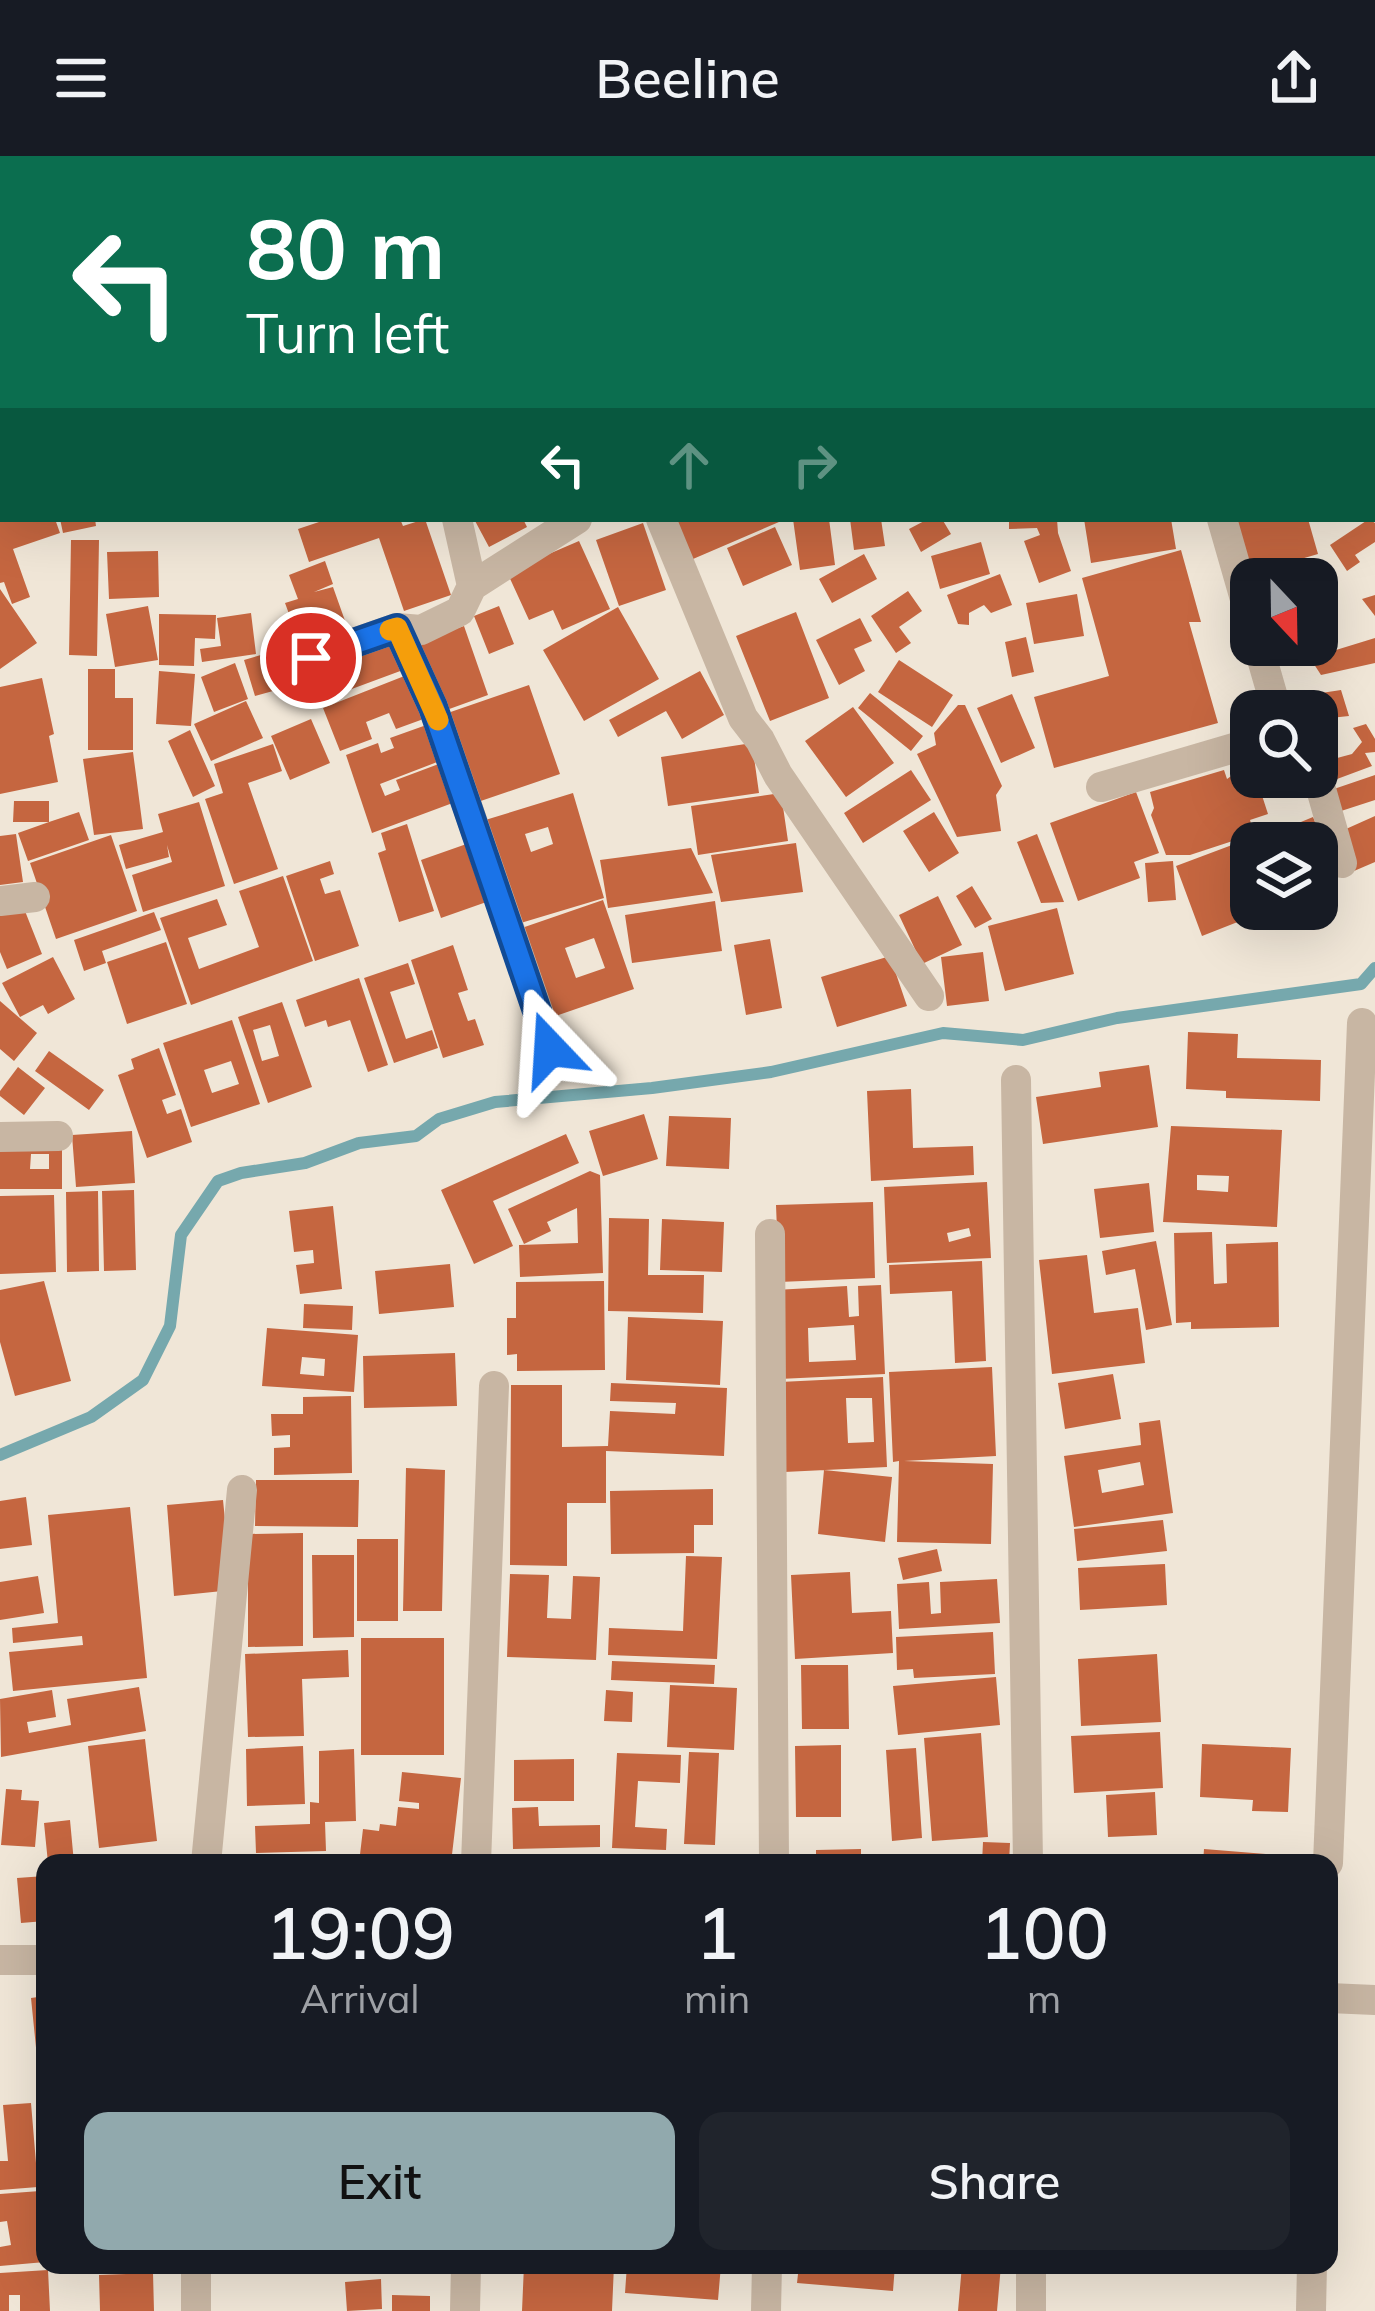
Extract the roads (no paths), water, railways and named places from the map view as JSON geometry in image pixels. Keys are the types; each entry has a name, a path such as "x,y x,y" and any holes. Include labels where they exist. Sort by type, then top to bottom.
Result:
{"street":[{"path":"458,522 472,586"},
{"path":"311,658 397,628 421,630 460,611 472,586 572,522"},
{"path":"662,522 743,718 929,996"},
{"path":"1223,522 1233,558"},
{"path":"397,628 433,707 550,1049"},
{"path":"1101,787 1230,749"},
{"path":"1324,798 1342,863"},
{"path":"0,901 35,897"},
{"path":"1328,1854 1362,1024"},
{"path":"1016,1080 1028,1854"},
{"path":"0,1137 58,1136"},
{"path":"770,1234 775,1854"},
{"path":"476,1854 494,1386"},
{"path":"207,1854 242,1490"},
{"path":"0,1960 36,1960"},
{"path":"1338,1998 1375,2000"},
{"path":"196,2274 196,2311"},
{"path":"465,2311 466,2274"},
{"path":"766,2311 767,2274"},
{"path":"1031,2274 1031,2311"},
{"path":"1311,2311 1312,2274"}],"waterway":[{"path":"0,1455 91,1417 143,1380 170,1326 181,1235 218,1181 305,1163 359,1143 416,1136 439,1119 495,1102 771,1072 943,1033 1023,1040 1117,1018 1361,984 1375,968"}]}
